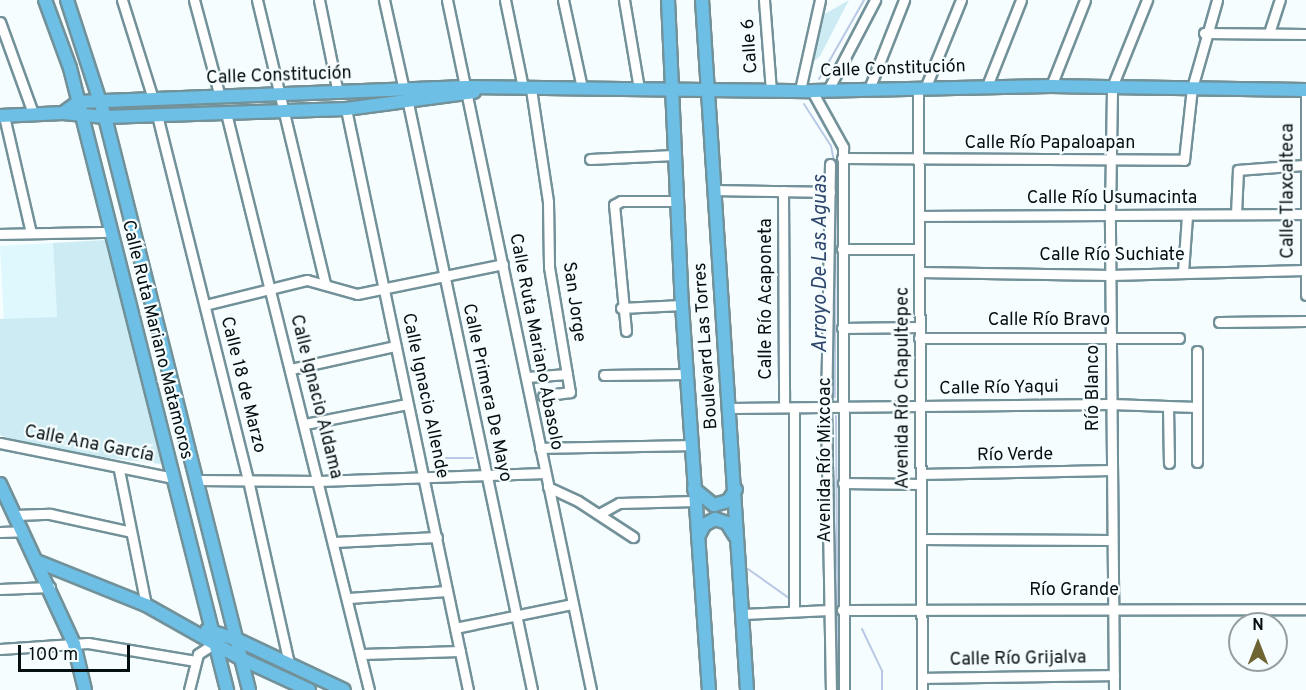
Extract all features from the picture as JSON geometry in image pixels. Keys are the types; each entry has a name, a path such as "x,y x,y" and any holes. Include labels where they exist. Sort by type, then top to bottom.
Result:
{"main road":[{"name":"Calle Ruta Mariano Matamoros","path":"45,0 62,42 82,117 109,232 227,690"},
{"name":"Calle Ruta Mariano Matamoros","path":"68,0 105,117 249,690"},
{"name":"Boulevard Las Torres","path":"668,0 675,89 674,155 681,305 709,690"},
{"name":"Boulevard Las Torres","path":"702,0 736,489 735,538 747,690"},
{"name":"Calle Constitución","path":"2,116 63,113 82,117 105,117 346,109 408,103 481,88 828,90 922,86 1051,86 1306,89"},
{"name":"Calle Constitución","path":"78,102 404,90 467,91"},
{"path":"63,113 78,102"},
{"path":"0,484 39,562 74,644 85,690"},
{"path":"695,495 714,505 728,501 736,489"},
{"path":"698,537 704,525 714,519 727,523 735,538"},
{"path":"39,562 146,605 194,630 238,640 344,690"},
{"path":"214,636 242,659 309,690"}],"street":[{"path":"122,0 153,99"},
{"path":"194,0 220,97"},
{"path":"257,0 282,112 326,284"},
{"path":"319,0 338,93"},
{"path":"384,0 404,90"},
{"name":"Calle Ruta Mariano Abasolo","path":"447,0 591,690"},
{"name":"San Jorge","path":"505,0 527,88 548,202 549,267 567,374"},
{"path":"563,0 582,88"},
{"path":"624,0 639,88"},
{"name":"Calle 6","path":"764,0 771,90"},
{"path":"806,90 820,0"},
{"path":"828,90 875,0"},
{"path":"869,89 904,0"},
{"path":"922,86 961,0"},
{"path":"987,86 1021,0"},
{"path":"1051,86 1085,0"},
{"path":"1112,87 1147,0"},
{"path":"1192,88 1204,33 1217,0"},
{"path":"1269,33 1280,0"},
{"path":"0,22 33,113"},
{"path":"1204,33 1306,34"},
{"path":"0,53 11,53"},
{"name":"Avenida Río Chapultepec","path":"922,86 919,216 922,690"},
{"name":"Río Blanco","path":"1112,87 1110,274 1114,690"},
{"name":"Calle Río Papaloapan","path":"842,158 920,161 1184,160 1192,88"},
{"name":"Calle Tlaxcalteca","path":"1306,89 1303,165 1306,295"},
{"name":"Avenida Río Mixcoac","path":"806,90 841,143 842,158 843,690"},
{"name":"Calle Primera De Mayo","path":"408,103 532,690"},
{"name":"Calle Ignacio Allende","path":"346,109 468,690"},
{"name":"Calle Ignacio Aldama","path":"226,113 349,598 369,690"},
{"name":"Calle 18 de Marzo","path":"157,115 248,480 289,663"},
{"path":"2,116 31,233"},
{"path":"590,159 674,155"},
{"name":"Avenida Río Mixcoac","path":"830,164 826,407 831,690"},
{"path":"1236,214 1238,170 1303,165"},
{"path":"714,190 830,192"},
{"name":"Calle Río Acaponeta","path":"783,191 794,611"},
{"path":"626,331 621,308 614,205 621,201 677,201"},
{"name":"Calle Río Usumacinta","path":"919,216 1304,214"},
{"path":"1183,272 1186,216"},
{"path":"0,234 109,232"},
{"path":"842,249 919,249"},
{"path":"205,305 307,280 326,284 350,294 385,290 503,264"},
{"name":"Calle Río Suchiate","path":"919,272 1110,274 1305,270"},
{"path":"621,308 681,305"},
{"path":"1219,322 1306,321"},
{"path":"842,328 919,327"},
{"name":"Calle Río Bravo","path":"919,338 1179,338"},
{"path":"291,369 395,346"},
{"path":"1197,351 1197,462"},
{"path":"527,377 567,374 570,392 543,396"},
{"path":"604,375 686,375"},
{"path":"305,424 407,404"},
{"name":"Calle Río Yaqui","path":"730,408 1111,404 1196,407"},
{"path":"1168,407 1169,463"},
{"name":"Calle Ana García","path":"0,443 119,470 172,478"},
{"path":"540,448 691,445"},
{"path":"119,470 146,605"},
{"name":"Río Verde","path":"921,474 1111,470"},
{"path":"196,480 319,481 544,473"},
{"path":"843,483 921,484"},
{"path":"548,487 599,514 633,537"},
{"path":"599,514 619,503 695,495"},
{"path":"15,515 50,514 131,532"},
{"path":"0,532 23,531"},
{"path":"334,542 436,537"},
{"path":"921,539 1111,540"},
{"path":"0,589 50,587"},
{"path":"349,598 447,591"},
{"path":"455,628 572,604"},
{"name":"Río Grande","path":"842,610 1112,607 1306,609"},
{"path":"742,614 830,610"},
{"path":"189,690 195,661 201,650 214,636"},
{"path":"0,648 74,644 195,661"},
{"path":"362,654 460,651"},
{"name":"Calle Río Grijalva","path":"922,678 1114,675"}],"shaded area":[{"path":"849,0 820,56 810,65 823,15"},
{"path":"106,240 161,454 161,464 50,451 0,435 0,319 57,317 53,243"},
{"path":"53,243 57,317 4,320 0,246"}],"waterway":[{"name":"Arroyo De Las Aguas","path":"819,79 864,0"},
{"name":"Arroyo De Las Aguas","path":"804,104 831,146 836,172 835,397"},
{"name":"Arroyo De Las Aguas","path":"836,416 838,690"},
{"path":"446,458 473,458"},
{"path":"748,569 789,598"},
{"path":"862,629 882,671 882,690"}]}
